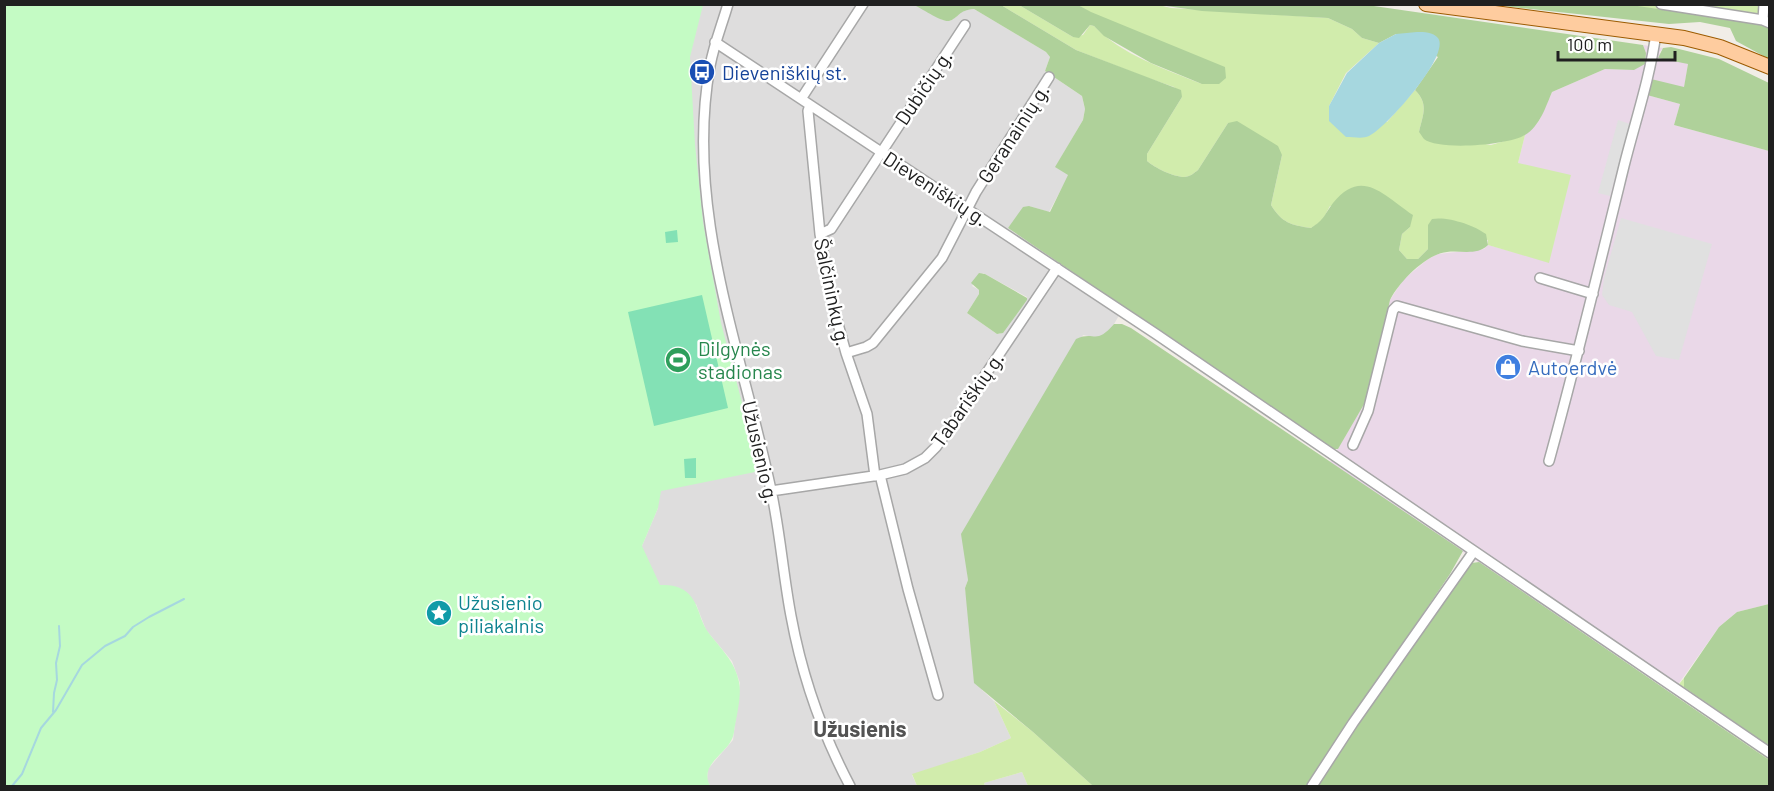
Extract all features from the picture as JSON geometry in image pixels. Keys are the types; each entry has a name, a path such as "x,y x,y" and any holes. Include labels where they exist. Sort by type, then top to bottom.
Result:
{"main road":[{"path":"1426,4 1656,33 1703,42 1770,67"}],"street":[{"name":"Užusienio g.","path":"728,4 715,42 710,68 704,133 706,183 712,238 729,322 771,491 799,653 828,743 850,786"},
{"path":"805,102 863,4"},
{"path":"1663,5 1766,22 1764,4"},
{"name":"Dubičių g.","path":"820,234 831,229 880,151 965,25"},
{"path":"1549,461 1653,58 1656,33"},
{"name":"Dieveniškių g.","path":"715,42 1156,334 1770,753"},
{"name":"Geranainių g.","path":"846,353 873,343 934,270 949,246 975,192 1049,77"},
{"name":"Šalčininkų g.","path":"805,102 808,111 820,234 832,302 846,353 867,414 878,475 938,695"},
{"name":"Tabariškių g.","path":"771,491 878,475 905,469 917,463 936,447 1057,268"},
{"path":"1540,278 1593,294"},
{"path":"1353,445 1368,411 1393,310 1397,306 1522,340 1579,351"},
{"path":"1312,786 1353,723 1474,551"}],"shaded area":[{"path":"914,4 943,20 950,21 964,10 974,9 1046,52 1050,57 1045,71 1082,96 1085,109 1083,120 1056,166 1069,175 1049,212 1029,206 1008,228 1124,307 1114,324 1099,338 1083,335 966,561 968,580 965,588 982,690 994,701 1011,738 980,752 912,775 917,786 710,786 707,780 708,769 733,740 740,683 732,661 706,630 696,604 637,594 642,546 658,508 511,5","holes":["983,273 1027,297 1000,334 967,313 979,294 979,290 972,286"]},
{"path":"1643,45 1663,48 1659,53 1688,64 1684,88 1647,95 1680,104 1674,125 1769,151 1769,604 1737,612 1719,627 1672,693 1330,462 1370,394 1390,300 1403,280 1428,259 1438,254 1484,249 1488,245 1549,262 1518,163 1525,135 1539,121 1552,92 1605,69 1634,70 1646,53"},
{"path":"1618,120 1630,124 1610,196 1598,193"},
{"path":"1621,218 1712,244 1679,360 1656,356 1632,312 1609,305 1602,295 1604,278"},
{"path":"1022,772 1028,786 985,786 984,783"}],"green space":[{"path":"1360,4 1643,45 1646,53 1645,64 1634,70 1605,69 1552,92 1535,126 1517,139 1490,144 1444,145 1424,139 1419,132 1423,105 1415,90 1438,57 1396,34 1379,43 1362,38 1352,29 1328,18 1202,11 1159,5"},
{"path":"1624,4 1761,24 1769,28 1769,59 1736,41 1730,28 1700,22 1669,24 1495,5"},
{"path":"5,5 703,5 690,57 695,145 703,222 721,323 760,471 661,491 658,508 642,546 660,585 679,588 692,598 705,627 731,661 737,674 740,694 734,732 732,740 708,771 707,778 710,786 5,786"},
{"path":"914,5 1001,5 1076,50 1181,90 1182,97 1147,154 1147,161 1165,172 1184,177 1193,174 1198,170 1228,123 1237,121 1278,146 1282,155 1271,205 1279,216 1288,222 1311,228 1322,219 1344,192 1363,186 1382,193 1413,215 1410,227 1402,234 1399,250 1407,259 1418,259 1428,249 1428,225 1432,219 1453,220 1475,227 1486,234 1488,245 1474,252 1447,252 1430,258 1400,285 1390,300 1370,394 1338,449 1332,449 1008,228 1023,207 1029,206 1050,212 1068,175 1055,167 1083,120 1085,109 1082,96 1045,71 1050,57 1046,52 974,9 962,12 952,20 945,21"},
{"path":"1001,5 1019,5 1073,37 1083,35 1090,25 1094,26 1131,53 1202,84 1078,5 1159,5 1171,8 1328,18 1352,29 1362,38 1379,43 1346,73 1329,106 1387,122 1415,90 1423,105 1419,132 1491,145 1525,135 1518,163 1571,175 1549,263 1488,245 1488,240 1428,225 1428,249 1418,259 1407,259 1399,250 1402,234 1410,227 1330,206 1322,221 1311,228 1288,222 1279,216 1271,205 1282,155 1228,123 1198,170 1184,177 1165,172 1147,161 1147,154 1182,97 1174,87 1076,50"},
{"path":"1019,5 1078,5 1225,67 1226,78 1219,84 1202,84 1151,63 1104,36 1094,26 1090,25 1079,38 1073,37"},
{"path":"1624,5 1769,5 1769,28 1749,21"},
{"path":"1671,47 1719,59 1769,83 1769,151 1674,125 1680,104 1647,95 1651,79 1684,87 1688,64 1658,58 1663,48"},
{"path":"677,230 678,242 666,243 665,232"},
{"path":"979,273 985,274 1027,298 1003,333 997,334 967,313 979,294 979,290 971,283"},
{"name":"Dilgynės stadionas","path":"702,295 728,408 654,426 628,312"},
{"path":"1114,324 1122,324 1131,328 1463,551 1450,574 1306,786 1093,786 974,683 965,588 968,580 961,534 1076,339 1099,336"},
{"path":"696,458 696,478 685,478 684,459"},
{"path":"1479,562 1769,760 1769,786 1316,786 1467,567"},
{"path":"1770,604 1769,746 1684,687 1684,678 1719,627 1737,612"},
{"path":"1684,678 1685,687 1769,746 1769,760 1672,693"},
{"path":"994,701 1033,732 1093,786 1028,786 1022,772 984,783 985,786 917,786 912,774 980,752 1011,738"}],"water":[{"path":"1431,33 1438,38 1439,47 1435,59 1426,74 1402,106 1377,130 1367,137 1346,137 1329,121 1329,106 1347,73 1379,43 1396,34"}],"waterway":[{"path":"12,786 22,774 41,728 56,710 82,665 105,646 125,636 133,627 184,599"},
{"path":"53,712 57,680 56,663 60,646 59,626"}],"place":[{"name":"Dieveniškių st.","path":"702,72"},
{"name":"Dilgynės stadionas","path":"678,360"},
{"name":"Autoerdvė","path":"1508,367"},
{"name":"Užusienio piliakalnis","path":"439,613"}],"district":[{"name":"Užusienis","path":"860,728"}]}
